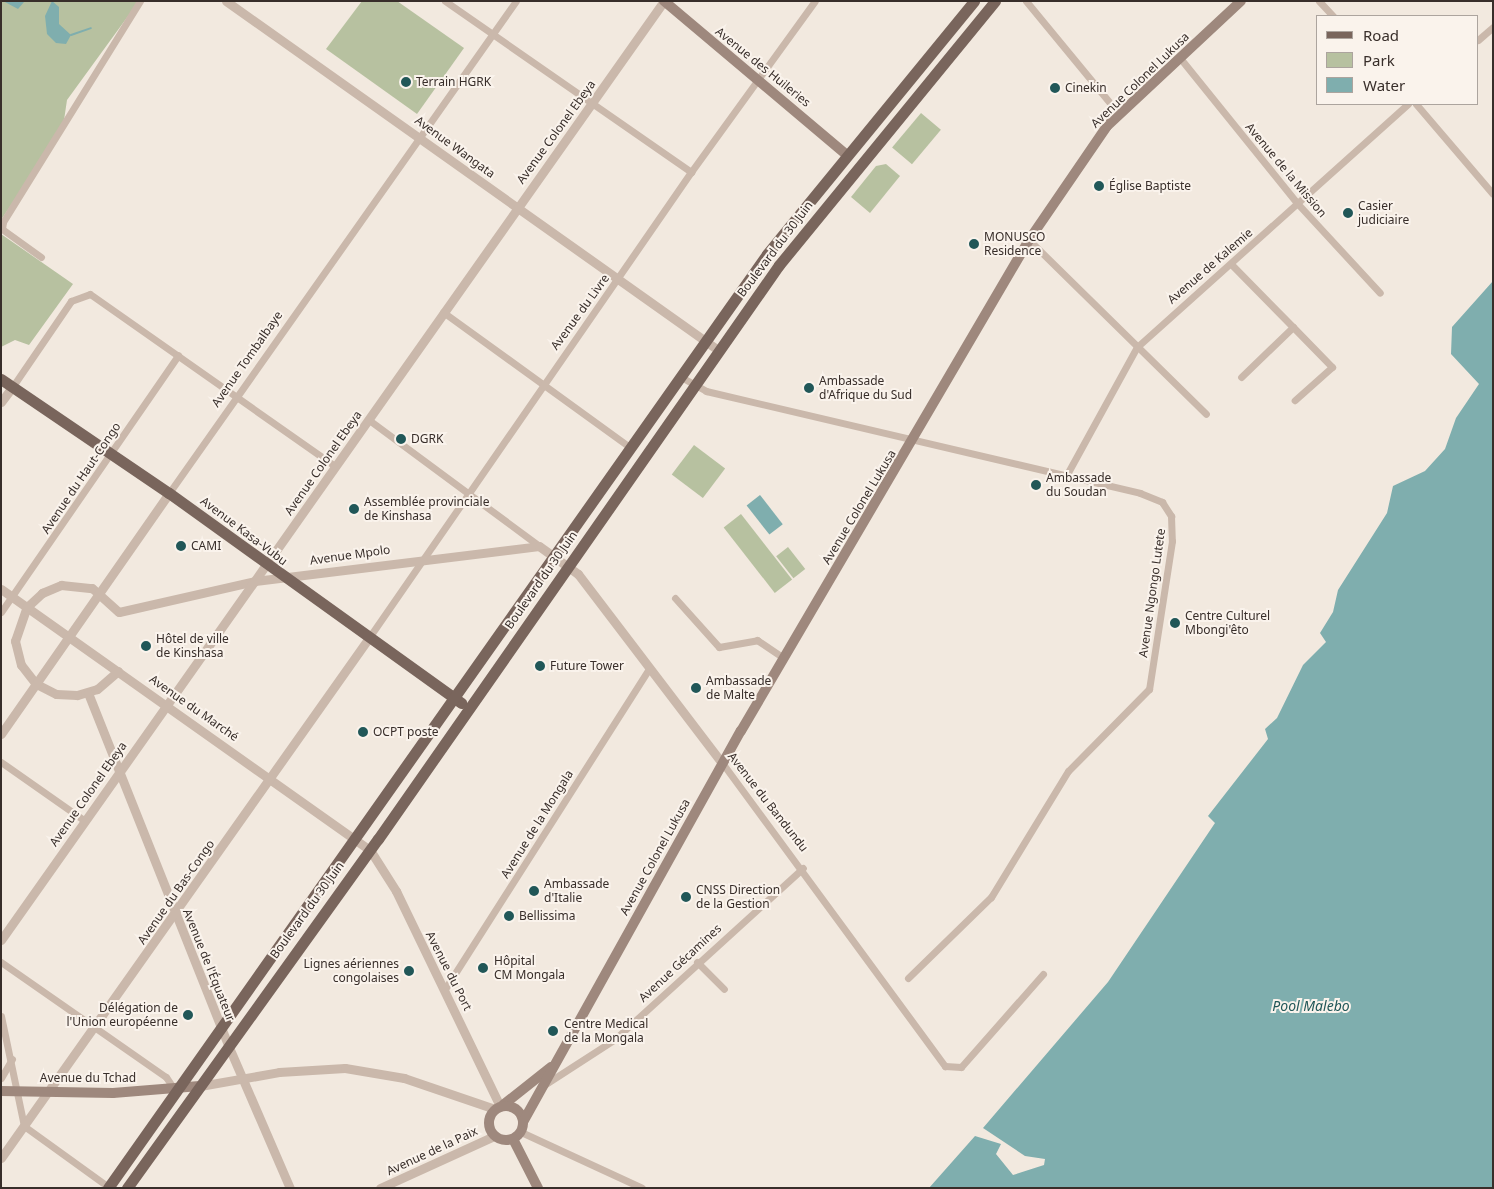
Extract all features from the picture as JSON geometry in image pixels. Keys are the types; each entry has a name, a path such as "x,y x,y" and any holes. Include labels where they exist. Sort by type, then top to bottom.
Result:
{"main road":[{"name":"Avenue des Huileries","path":"664,1 846,154"},
{"name":"Boulevard du 30 Juin","path":"109,1187 174,1088 221,1027 357,838 705,342 846,154 974,1"},
{"name":"Boulevard du 30 Juin","path":"127,1188 370,850 718,350 848,177 995,1"},
{"name":"Avenue Colonel Lukusa","path":"522,1127 544,1086 552,1066 723,764 1029,240 1087,151 1119,114 1241,1"},
{"name":"Avenue Kasa-Vubu","path":"1,379 111,452 368,639 469,708"},
{"name":"Avenue Colonel Lukusa","path":"499,1107 552,1066"},
{"name":"Avenue du Tchad","path":"1,1091 200,1086"},
{"path":"499,1107 517,1109 522,1127 513,1139 494,1136 488,1125 499,1107"},
{"path":"513,1139 538,1188"}],"street":[{"path":"42,257 8,234 3,222 140,1"},
{"name":"Avenue Wangata","path":"226,1 718,350"},
{"path":"445,1 591,105 691,172"},
{"name":"Avenue Tombalbaye","path":"1,734 516,1"},
{"name":"Avenue Colonel Ebeya","path":"1,940 369,420 517,206 664,1"},
{"name":"Avenue du Livre","path":"368,639 423,557 471,492 541,386 619,278 691,172 815,1"},
{"path":"1026,1 1119,114"},
{"path":"1319,1 1332,15"},
{"path":"1479,39 1493,27"},
{"name":"Avenue de la Mission","path":"1180,58 1298,203 1380,293"},
{"name":"Avenue de Kalemie","path":"1066,476 1137,347 1407,105"},
{"path":"1417,105 1493,194"},
{"path":"1029,240 1206,414"},
{"path":"1231,264 1332,367 1295,400"},
{"path":"1,402 66,308 86,294 99,298 335,466"},
{"path":"443,312 541,386 631,448"},
{"path":"1241,377 1293,327"},
{"name":"Avenue du Haut-Congo","path":"1,612 178,355"},
{"name":"Avenue Ngongo Lutete","path":"681,377 694,386 1151,497 1162,502 1171,516 1172,541 1152,681 1129,712 1068,770 991,897 908,978"},
{"path":"369,420 471,492 539,546 556,554"},
{"name":"Avenue Mpolo","path":"101,593 119,612 284,577 423,557 539,546"},
{"name":"Avenue du Bandundu","path":"556,554 568,563 648,670 802,868 941,1063 955,1070 961,1067 1044,974"},
{"path":"101,593 82,585 61,585 42,593 27,607 16,629 17,653 36,684 66,696 88,693 118,671"},
{"name":"Avenue du Marché","path":"1,589 167,703 357,838 370,850"},
{"path":"676,598 719,647 756,640 784,658"},
{"name":"Avenue du Bas-Congo","path":"1,1158 176,914 368,639"},
{"name":"Avenue de la Mongala","path":"445,989 648,670"},
{"name":"Avenue de l'Équateur","path":"88,693 228,1045 290,1188"},
{"path":"1,762 85,821"},
{"name":"Avenue du Port","path":"370,850 445,989 499,1107"},
{"name":"Avenue Gécamines","path":"544,1086 615,1039 802,868"},
{"path":"1,962 96,1026 166,1077 174,1088"},
{"path":"697,962 724,989"},
{"path":"1,1016 12,1059 24,1126 109,1187"},
{"path":"1,1078 12,1059"},
{"path":"200,1086 245,1082 279,1072 345,1068 404,1078 499,1107"},
{"path":"522,1127 642,1188"},
{"name":"Avenue de la Paix","path":"380,1188 494,1136"}],"green space":[{"path":"1,1 139,1 67,100 63,127 1,220"},
{"name":"Terrain HGRK","path":"362,1 397,1 464,48 417,114 326,49"},
{"path":"921,113 941,130 912,164 892,147"},
{"path":"886,164 900,176 870,213 851,197 876,166"},
{"path":"1,234 73,284 29,345 15,340 1,347"},
{"path":"694,445 725,468 703,498 672,475"},
{"path":"741,514 792,579 775,593 724,528"},
{"path":"788,547 805,569 793,578 776,556"}],"water":[{"path":"3,1 24,1 24,2 18,9"},
{"path":"52,1 59,7 59,24 71,35 66,44 56,43 47,34 45,16"},
{"name":"Pool Malebo","path":"1493,281 1493,1188 929,1188 975,1136 1001,1144 996,1154 1013,1175 1044,1165 1045,1159 1025,1156 983,1128 1108,982 1215,823 1208,816 1268,739 1265,729 1277,718 1303,665 1326,642 1320,633 1333,612 1338,590 1387,513 1393,486 1425,471 1445,449 1456,418 1479,384 1451,354 1452,327"},
{"path":"760,495 783,524 769,535 747,505"}],"waterway":[{"path":"71,35 91,28"}],"place":[{"name":"Terrain HGRK","path":"406,82"},
{"name":"Cinekin","path":"1055,88"},
{"name":"Église Baptiste","path":"1099,186"},
{"name":"Casier judiciaire","path":"1348,213"},
{"name":"MONUSCO Residence","path":"974,244"},
{"name":"Ambassade d'Afrique du Sud","path":"809,388"},
{"name":"DGRK","path":"401,439"},
{"name":"Ambassade du Soudan","path":"1036,485"},
{"name":"Assemblée provinciale de Kinshasa","path":"354,509"},
{"name":"CAMI","path":"181,546"},
{"name":"Centre Culturel Mbongi'êto","path":"1175,623"},
{"name":"Hôtel de ville de Kinshasa","path":"146,646"},
{"name":"Future Tower","path":"540,666"},
{"name":"Ambassade de Malte","path":"696,688"},
{"name":"OCPT poste","path":"363,732"},
{"name":"Ambassade d'Italie","path":"534,891"},
{"name":"CNSS Direction de la Gestion","path":"686,897"},
{"name":"Bellissima","path":"509,916"},
{"name":"Hôpital CM Mongala","path":"483,968"},
{"name":"Lignes aériennes congolaises","path":"409,971"},
{"name":"Délégation de l'Union européenne","path":"188,1015"},
{"name":"Centre Medical de la Mongala","path":"553,1031"}]}
